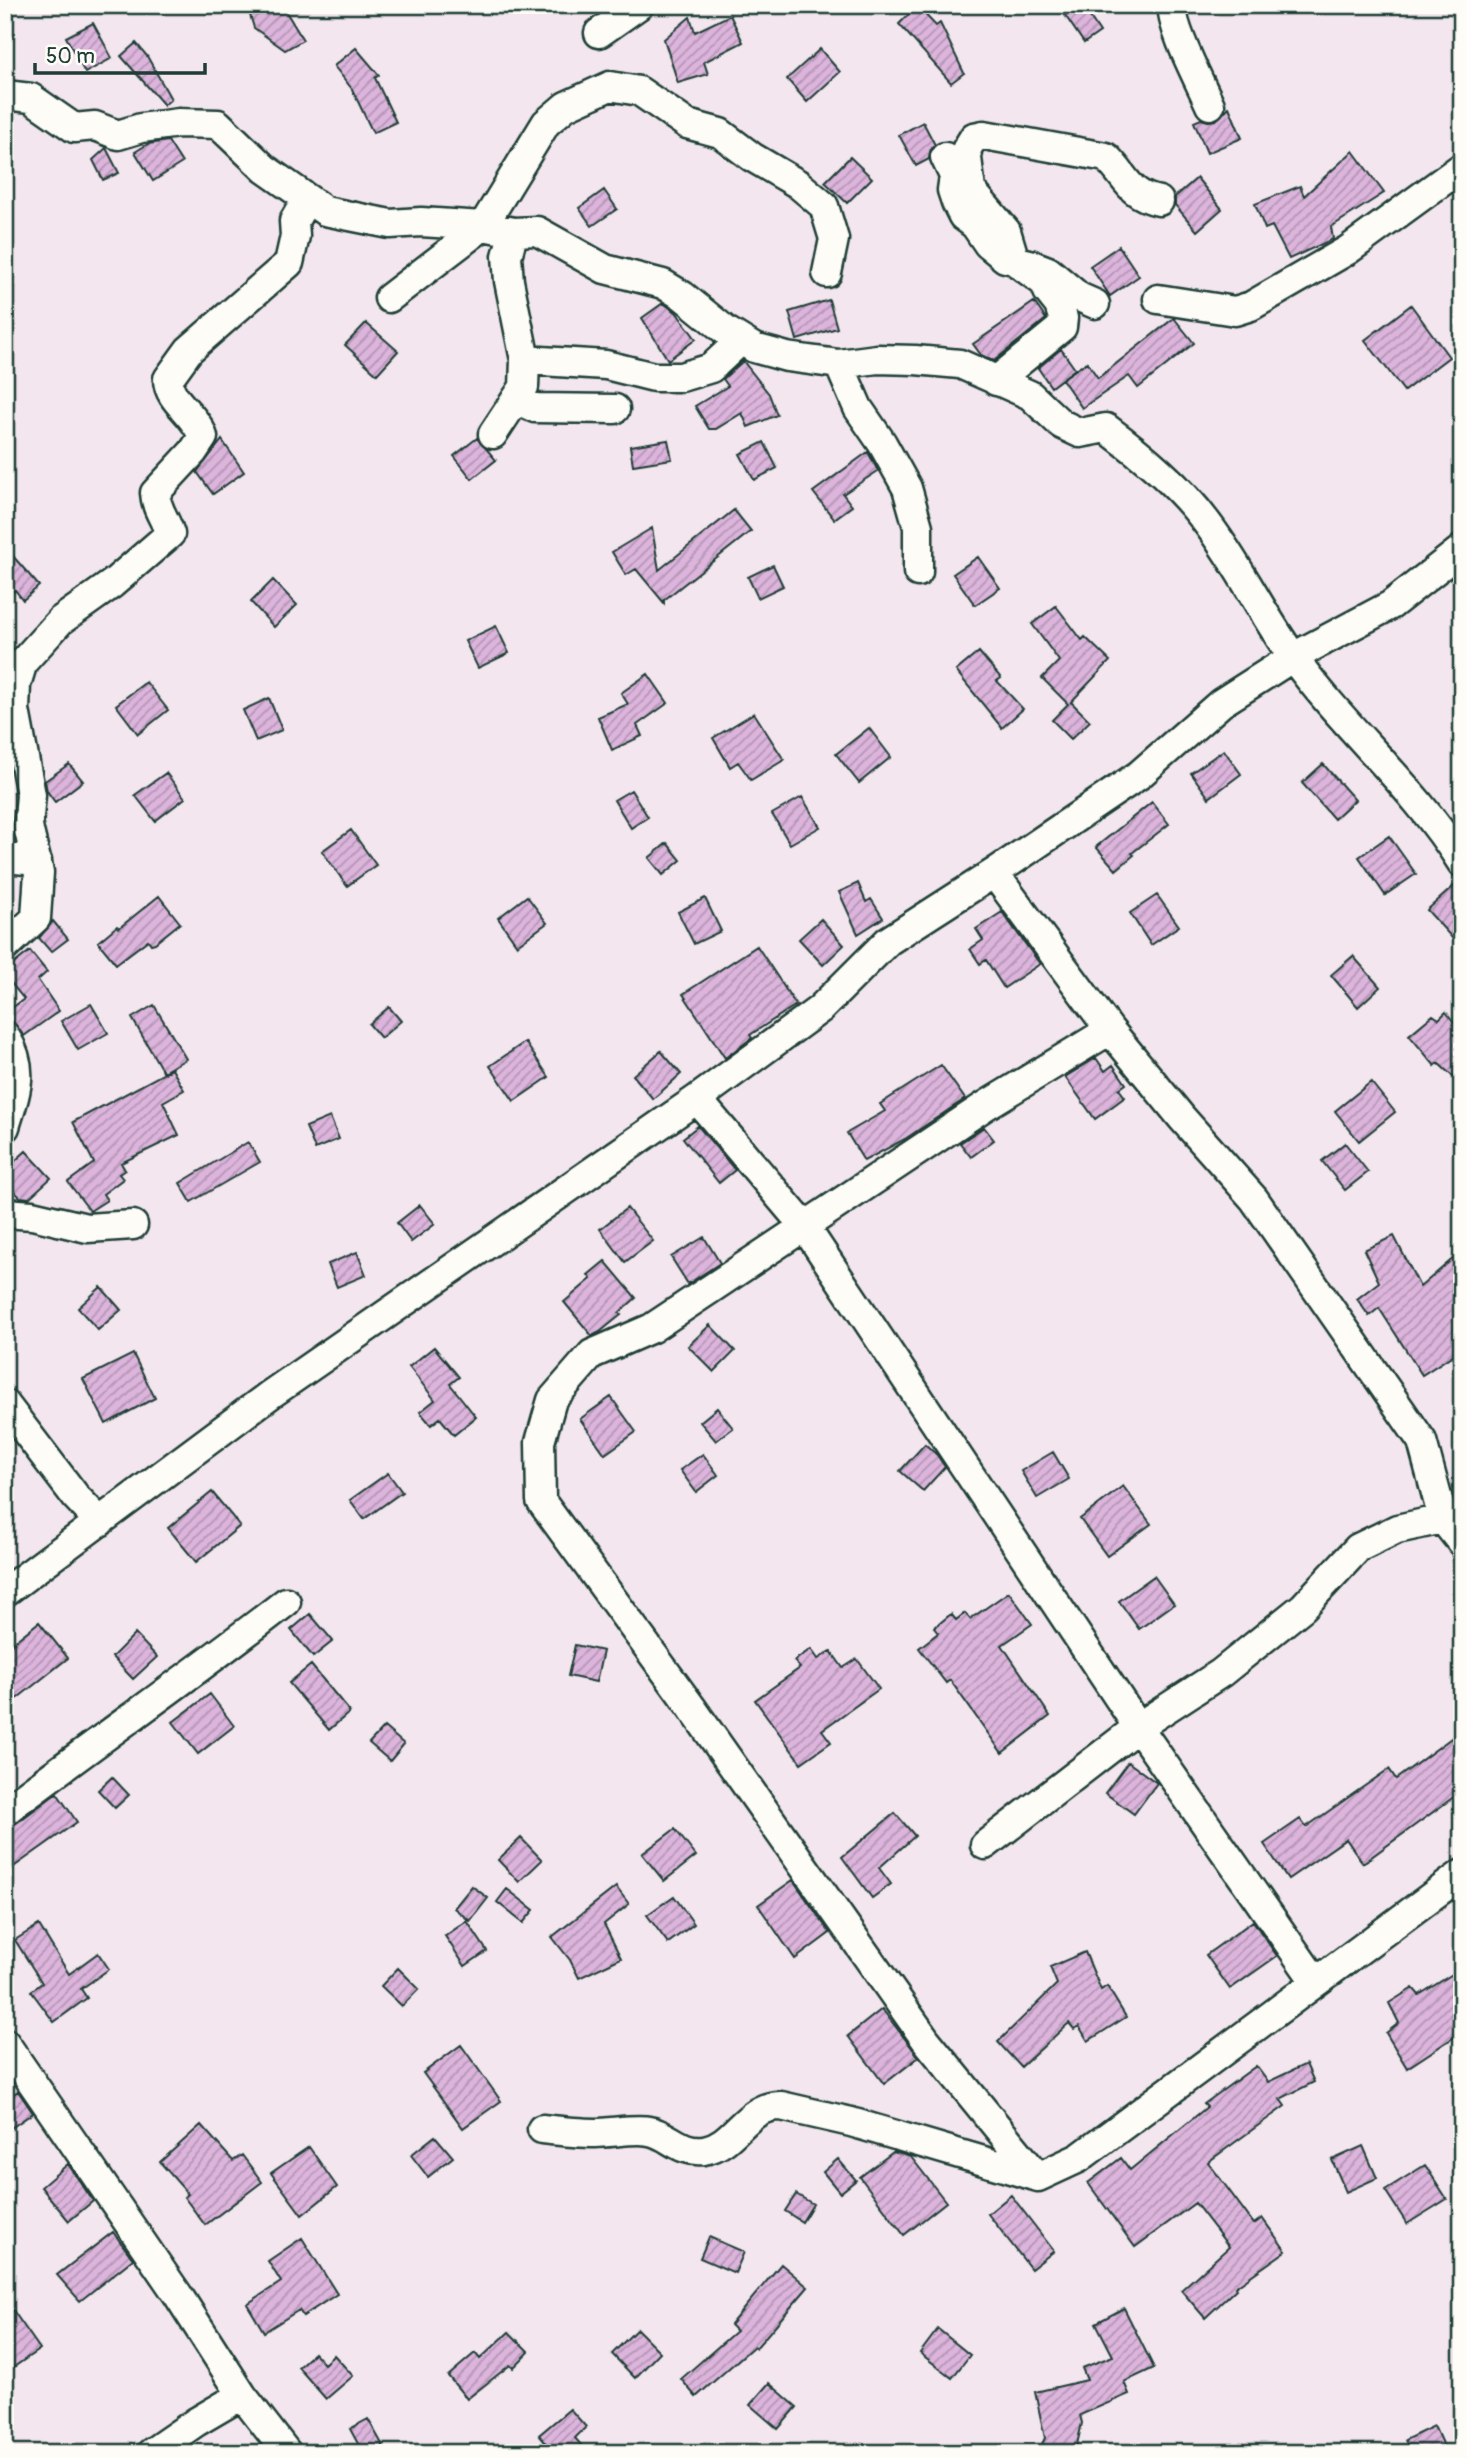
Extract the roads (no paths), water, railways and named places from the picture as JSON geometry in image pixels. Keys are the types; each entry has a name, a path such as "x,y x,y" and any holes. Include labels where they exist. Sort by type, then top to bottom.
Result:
{"street":[{"path":"599,33 639,5"},
{"path":"1173,5 1178,33 1210,105"},
{"path":"388,298 483,226 545,123 566,106 610,86 639,91 687,124 720,134 798,184 824,206 834,239 827,273"},
{"path":"5,95 31,98 74,128 95,126 118,135 141,128 179,123 218,124 265,169 325,211 390,224 421,222 483,226 514,232 537,231 605,269 663,284 754,348 787,358 839,364 877,359 960,364 1030,395 1061,424 1080,433 1106,428 1135,450 1206,522 1293,657 1328,701 1441,829 1462,863"},
{"path":"996,381 1062,327 1063,318 1059,305 1048,292 1045,283 1015,261 1006,231 971,190 966,150 974,137 984,135 1106,157 1136,193 1159,201"},
{"path":"945,157 954,176 952,190 956,202 964,216 975,225 988,244 1005,258 1048,271 1079,297 1096,304"},
{"path":"1158,299 1235,311 1251,306 1348,250 1462,167"},
{"path":"5,947 36,918 39,872 28,827 31,795 15,710 16,685 23,662 60,621 113,584 170,534 166,520 156,509 155,493 193,452 202,437 199,425 170,391 168,379 188,350 289,263 295,236 293,221 307,199"},
{"path":"493,434 524,387 525,360 509,281 507,256 514,232"},
{"path":"525,360 606,365 654,377 681,377 711,368 741,340"},
{"path":"839,364 858,408 882,443 907,488 918,527 918,572"},
{"path":"516,399 535,408 615,409"},
{"path":"5,1592 271,1394 697,1099 820,1009 888,941 995,873 1139,775 1221,703 1293,657 1391,605 1462,549"},
{"path":"5,858 37,862"},
{"path":"995,873 1110,1030 1182,1118 1254,1199 1422,1441 1444,1518 1462,1543"},
{"path":"1038,2177 926,2040 700,1719 541,1501 540,1442 552,1399 592,1354 652,1328 985,1106 1110,1030"},
{"path":"5,1036 16,1053 19,1071 5,1127"},
{"path":"697,1099 805,1227 1138,1727 1315,1981"},
{"path":"5,1213 32,1214 87,1228 133,1225"},
{"path":"5,1404 76,1497 100,1522"},
{"path":"985,1845 1138,1727 1221,1673 1303,1607 1359,1548 1397,1529 1444,1518"},
{"path":"5,1811 88,1748 169,1692 286,1602"},
{"path":"542,2129 592,2133 650,2130 692,2150 706,2150 716,2146 754,2112 770,2105 781,2106 851,2122 1038,2177 1079,2158 1462,1874"},
{"path":"5,2043 164,2273 242,2395 287,2453"},
{"path":"151,2453 195,2422 242,2395"}]}
